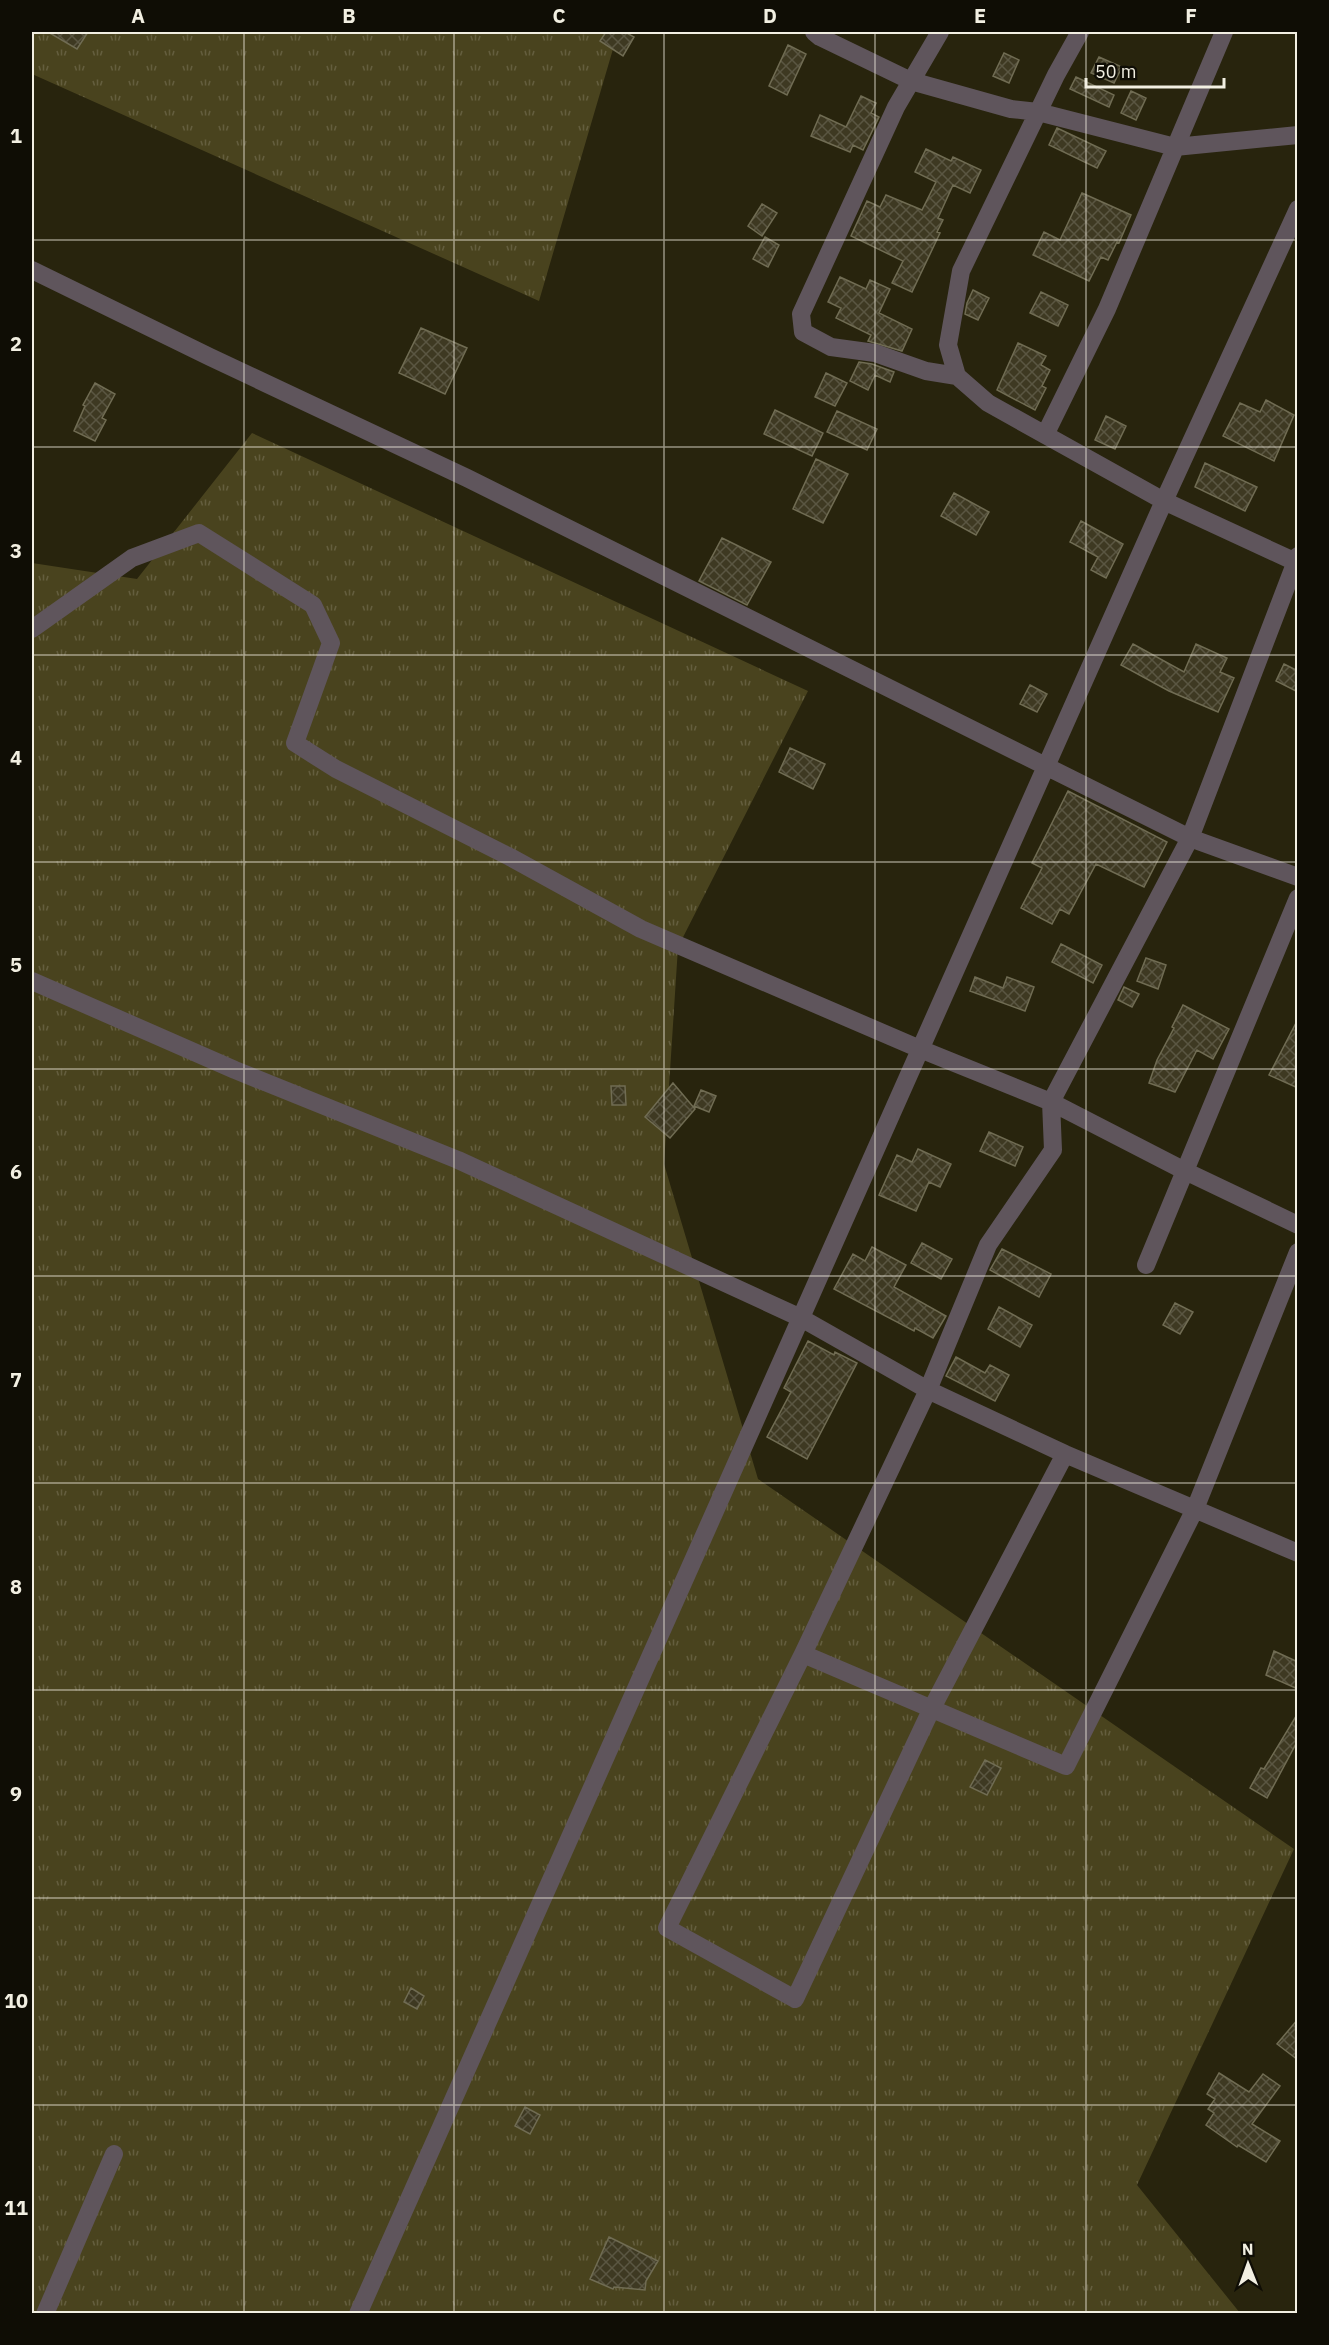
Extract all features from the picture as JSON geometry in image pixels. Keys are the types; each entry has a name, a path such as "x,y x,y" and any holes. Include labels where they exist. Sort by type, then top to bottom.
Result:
{"street":[{"path":"814,32 911,81 1011,109 1038,112 1175,147 1298,135"},
{"path":"940,32 896,107 801,314 803,332 831,347 875,353 926,371 957,376 988,403 1164,501 1297,560 1190,838 1051,1102 1053,1150 988,1245 928,1390 803,1654 667,1928 795,1999 931,1710 1065,1454"},
{"path":"957,376 948,345 960,271 1080,32"},
{"path":"1045,435 1107,309 1224,32"},
{"path":"358,2313 1164,501 1296,216"},
{"path":"32,270 221,363 478,483 1190,838 1298,877"},
{"path":"32,629 132,558 199,532 313,605 331,643 295,743 336,769 510,857 640,929 920,1049 1051,1102 1185,1171 1298,1225"},
{"path":"1146,1265 1298,898"},
{"path":"32,981 235,1070 458,1160 801,1318 928,1390 1065,1454 1298,1553"},
{"path":"803,1654 1066,1766 1195,1509 1298,1252"},
{"path":"45,2313 114,2154"}],"green space":[{"path":"32,32 618,32 539,301 32,74"},
{"path":"252,433 808,691 678,947 664,1164 758,1479 1294,1849 1137,2185 1240,2313 32,2313 32,563 137,579"}],"building":[{"path":"48,32 88,32 77,49"},
{"path":"606,32 625,32 634,37 623,56 600,41"},
{"path":"788,45 806,54 787,95 769,86"},
{"path":"1004,53 1019,60 1009,83 993,76"},
{"path":"1099,57 1122,67 1114,83 1091,73"},
{"path":"1076,77 1114,95 1109,107 1070,89"},
{"path":"1131,91 1146,98 1136,120 1121,113"},
{"path":"861,96 876,103 871,113 879,117 863,150 853,145 850,152 811,136 820,115 846,127"},
{"path":"1057,128 1106,151 1097,168 1049,145"},
{"path":"926,149 951,161 953,157 981,170 970,193 953,185 938,218 943,220 937,232 940,233 912,292 892,283 903,261 851,236 867,201 880,207 886,195 922,210 936,182 915,172"},
{"path":"1082,193 1131,215 1119,243 1117,242 1108,260 1101,257 1089,281 1033,255 1044,232 1060,240"},
{"path":"762,204 777,213 762,236 748,226"},
{"path":"765,237 779,245 768,267 753,259"},
{"path":"840,277 866,289 870,280 890,289 879,313 912,329 902,351 868,341 871,335 836,318 841,308 828,302"},
{"path":"973,290 989,298 978,320 965,314"},
{"path":"1041,292 1068,305 1058,326 1030,313"},
{"path":"421,328 467,348 445,394 399,373"},
{"path":"1018,343 1046,356 1041,365 1050,370 1042,386 1046,388 1035,410 997,390"},
{"path":"859,362 894,372 890,382 875,375 868,390 850,381"},
{"path":"826,373 847,383 835,406 815,397"},
{"path":"95,383 115,394 102,418 106,420 95,441 74,431 85,406 83,405"},
{"path":"1266,400 1294,415 1274,461 1223,436 1240,403 1260,412"},
{"path":"775,410 823,433 812,456 764,434"},
{"path":"837,411 877,429 867,450 827,432"},
{"path":"1106,416 1126,426 1115,449 1095,440"},
{"path":"816,459 848,474 823,523 793,509"},
{"path":"1205,463 1257,487 1245,511 1195,487"},
{"path":"954,493 989,512 976,535 941,516"},
{"path":"1081,521 1123,544 1106,578 1091,570 1098,557 1070,542"},
{"path":"722,538 771,562 747,605 699,581"},
{"path":"1133,644 1184,672 1196,644 1227,658 1220,672 1234,678 1218,712 1169,691 1121,665"},
{"path":"1284,664 1298,671 1298,692 1276,681"},
{"path":"1030,685 1047,694 1037,712 1020,704"},
{"path":"790,748 825,764 813,789 779,772"},
{"path":"1068,791 1167,842 1144,887 1096,864 1069,914 1060,909 1052,924 1021,908 1042,868 1032,863"},
{"path":"1061,944 1102,965 1093,983 1052,962"},
{"path":"1146,958 1166,965 1158,989 1137,981"},
{"path":"975,977 1003,988 1007,977 1034,987 1025,1011 970,991"},
{"path":"1124,987 1139,994 1132,1007 1118,1000"},
{"path":"1183,1005 1229,1029 1213,1059 1197,1050 1175,1092 1149,1083 1157,1060"},
{"path":"1298,1019 1298,1088 1269,1075"},
{"path":"673,1083 695,1109 670,1138 645,1117"},
{"path":"611,1086 625,1086 626,1105 612,1105"},
{"path":"701,1090 716,1096 709,1112 694,1106"},
{"path":"989,1132 1023,1147 1015,1166 980,1151"},
{"path":"918,1149 951,1164 940,1187 929,1182 916,1211 879,1195 897,1155 912,1162"},
{"path":"922,1243 952,1259 941,1279 911,1263"},
{"path":"872,1247 906,1265 894,1287 946,1316 933,1338 915,1328 914,1331 834,1289 853,1254 865,1261"},
{"path":"1002,1249 1051,1274 1039,1297 990,1270"},
{"path":"1175,1303 1193,1312 1180,1334 1163,1325"},
{"path":"999,1307 1032,1325 1020,1347 988,1329"},
{"path":"808,1341 834,1355 835,1352 857,1363 807,1459 767,1437 791,1392 784,1388"},
{"path":"956,1357 985,1373 990,1365 1009,1375 995,1401 946,1376"},
{"path":"1274,1651 1298,1662 1298,1689 1266,1675"},
{"path":"1298,1713 1298,1740 1267,1798 1250,1788"},
{"path":"985,1760 1001,1768 987,1795 970,1787"},
{"path":"411,1988 424,1996 417,2009 404,2002"},
{"path":"1298,2019 1298,2060 1277,2044"},
{"path":"1219,2073 1249,2092 1263,2074 1280,2086 1252,2124 1280,2141 1266,2162 1238,2145 1237,2147 1206,2125 1214,2113 1208,2109 1215,2099 1207,2094"},
{"path":"525,2107 540,2115 530,2134 515,2126"},
{"path":"609,2237 658,2261 646,2281 645,2290 614,2287 613,2289 590,2279"}]}
